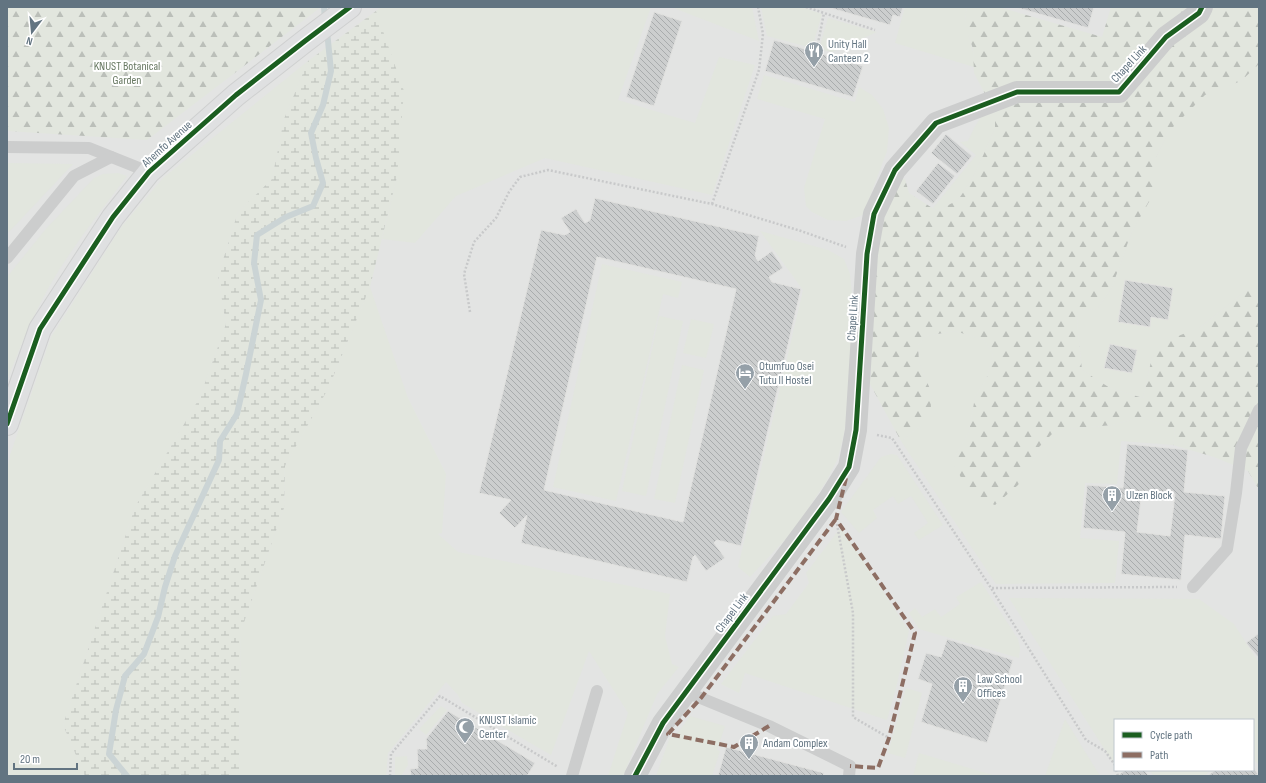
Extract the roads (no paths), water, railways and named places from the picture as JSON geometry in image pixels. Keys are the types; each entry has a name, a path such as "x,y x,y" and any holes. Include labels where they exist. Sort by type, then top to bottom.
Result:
{"street":[{"name":"Chapel Link","path":"635,776 663,723 830,499 849,467 856,430 867,254 874,214 895,170 936,123 1017,92 1119,92 1166,37 1199,13 1202,7"},
{"name":"Ahemfo Avenue","path":"7,424 40,329 113,218 149,172 236,95 305,40 350,8"}],"lane":[{"path":"7,147 89,148 149,172"},
{"path":"7,258 74,176 111,157"},
{"path":"1193,587 1227,550 1241,448 1259,410"},
{"path":"572,776 597,691"},
{"path":"686,692 769,726 850,766 849,776"}],"waterway":[{"path":"324,7 325,20"},
{"path":"127,776 109,754 116,710 125,676 144,654 158,617 165,587 175,556 219,460 220,441 237,414 261,300 254,263 257,235 286,217 313,206 323,183 311,133 323,105 331,71 327,31"}],"place":[{"name":"Unity Hall Canteen 2","path":"814,68"},
{"name":"Otumfuo Osei Tutu II Hostel","path":"745,390"},
{"name":"Ulzen Block","path":"1112,512"},
{"name":"Law School Offices","path":"963,703"},
{"name":"KNUST Islamic Center","path":"465,744"},
{"name":"Andam Complex","path":"749,760"}],"park label":[{"name":"KNUST Botanical Garden","path":"127,73"}]}
